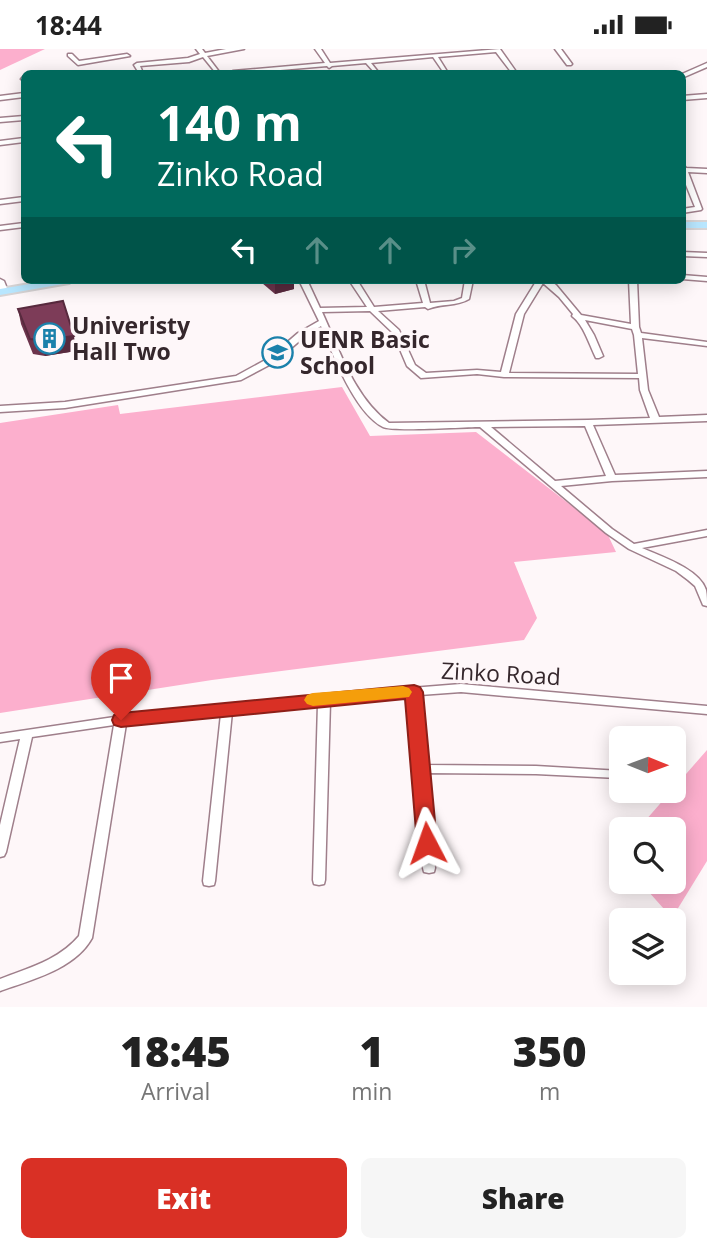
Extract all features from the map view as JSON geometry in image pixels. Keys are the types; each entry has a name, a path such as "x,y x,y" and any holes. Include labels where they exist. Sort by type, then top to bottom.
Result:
{"main road":[{"path":"686,225 707,225"},
{"path":"2,292 47,284"}],"street":[{"path":"124,49 139,70"},
{"path":"199,49 215,70"},
{"path":"140,70 137,65 189,60 241,49"},
{"path":"318,49 329,70"},
{"path":"273,70 498,49 512,70"},
{"path":"558,49 569,64"},
{"path":"70,55 78,63 127,56"},
{"path":"435,56 444,70"},
{"path":"368,62 375,70"},
{"path":"686,74 707,65"},
{"path":"0,98 21,95"},
{"path":"686,98 707,96"},
{"path":"0,120 21,118"},
{"path":"0,143 21,141"},
{"path":"686,169 707,170"},
{"path":"686,176 699,209 686,211"},
{"path":"0,202 21,199"},
{"path":"0,228 21,225"},
{"path":"686,254 707,255"},
{"path":"686,277 707,279"},
{"path":"0,281 2,292"},
{"path":"305,284 353,386 376,421 387,426 484,426 707,418"},
{"path":"356,284 372,309 396,332 411,366 424,376 477,372 504,375 642,376"},
{"path":"421,284 428,307"},
{"path":"318,310 428,307 455,303 465,299 469,284"},
{"path":"504,375 520,314 540,284"},
{"path":"550,284 556,288 591,334 599,356"},
{"path":"633,284 642,376 655,419"},
{"path":"576,316 636,331 707,344"},
{"path":"0,409 65,405 237,378 272,360 301,335 323,322"},
{"path":"588,423 612,478"},
{"path":"484,426 632,547 686,574 699,585 707,604"},
{"path":"553,484 612,478 707,474"},
{"path":"632,547 707,533"},
{"name":"Zinko Road","path":"0,739 121,720 461,688 707,709"},
{"path":"414,692 429,868"},
{"path":"319,880 324,699"},
{"path":"209,881 227,709"},
{"path":"0,985 67,956 78,948 85,938 121,720"},
{"path":"0,853 27,734"},
{"path":"421,769 609,774"}],"shaded area":[{"path":"0,49 45,49 0,70"},
{"path":"342,387 370,436 476,432 607,533 616,552 514,562 537,618 524,640 212,680 0,713 0,423 118,405 120,414"},
{"path":"707,750 707,861 678,908 663,908 651,894 686,894 686,817 648,817 661,803 686,803 686,774"}],"building":[{"path":"63,301 74,336 30,339 18,309"}],"slow traffic":[{"path":"313,700 403,692"}],"place":[{"name":"Univeristy Hall Two","path":"49,338"},
{"name":"UENR Basic School","path":"277,352"}],"route":[{"path":"121,720 414,692 427,843"}]}
